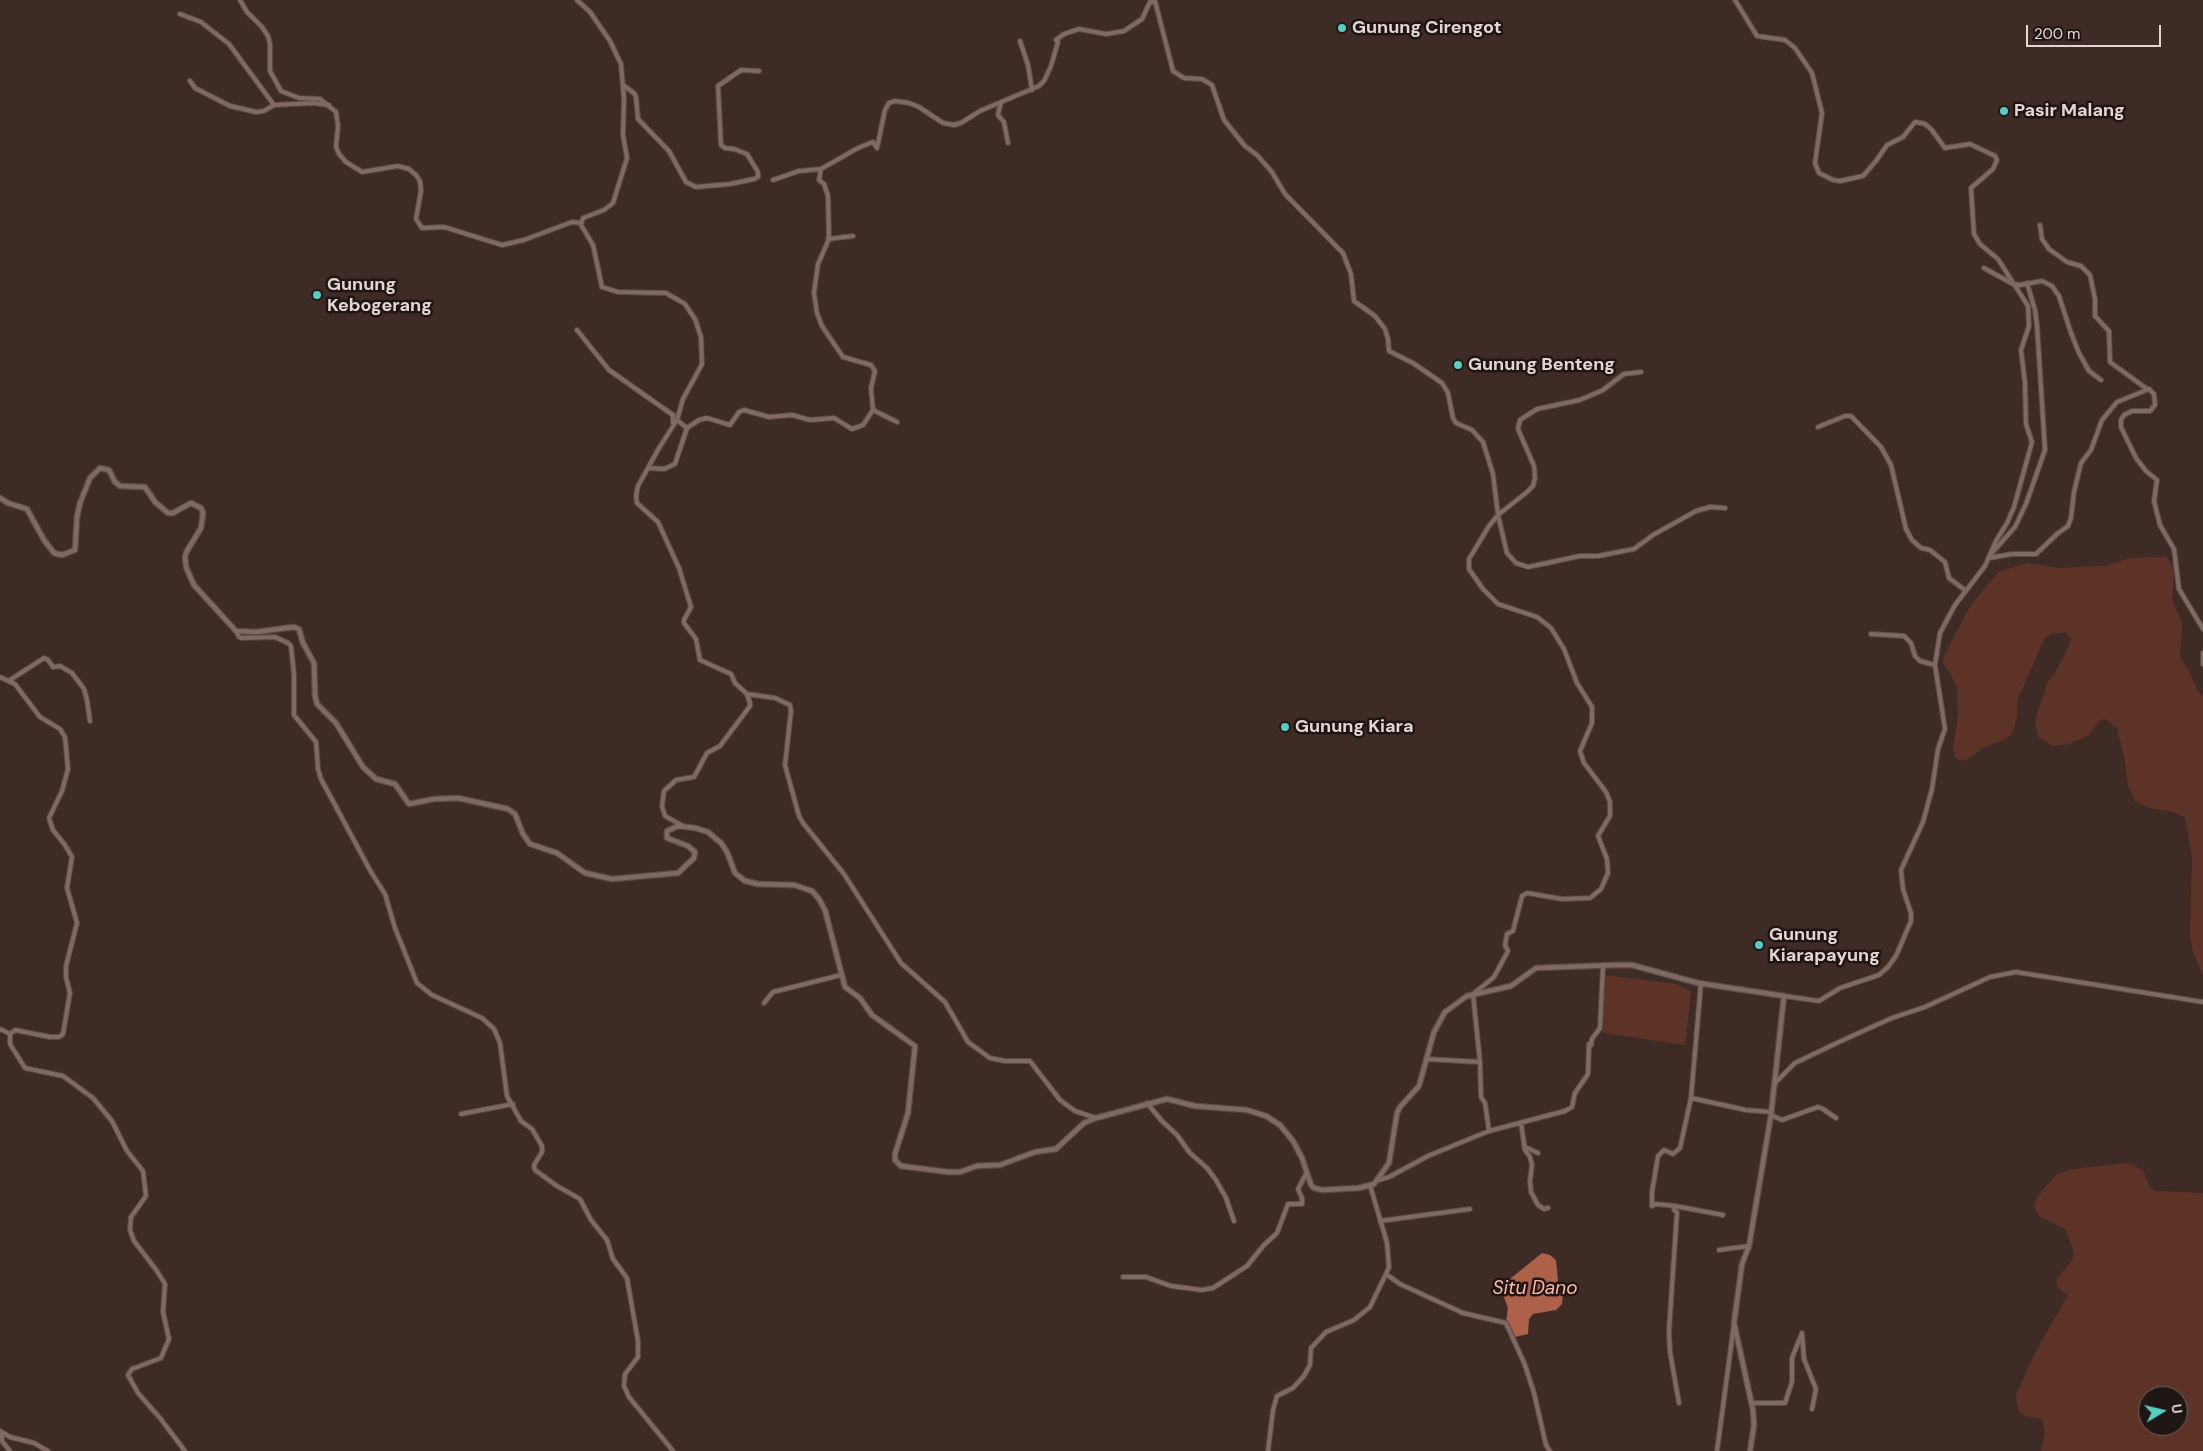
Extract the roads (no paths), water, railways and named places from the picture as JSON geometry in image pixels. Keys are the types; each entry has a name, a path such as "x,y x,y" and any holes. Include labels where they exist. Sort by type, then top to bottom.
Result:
{"street":[{"path":"240,0 247,12 268,36 270,44 270,71 281,91 296,98 320,98 329,105 337,116 337,150 349,165 363,172 401,166 409,169 416,176 420,181 421,191 416,219 423,228 444,227 502,244 524,240 572,222 581,223"},
{"path":"577,0 590,12 610,41 621,64 623,135 627,158 613,203 604,210 583,218 581,223"},
{"path":"1735,0 1757,36 1785,40 1795,48 1812,73 1822,113 1815,163 1820,173 1833,180 1858,179 1876,161 1887,145 1903,137 1915,122 1925,124 1931,129 1945,148 1970,144 1995,156 1997,160 1989,174 1971,188 1973,229 1980,244 1998,259 2028,306 2029,326 2021,350 2025,383 2026,424 2032,442 2014,506 1990,557"},
{"path":"773,180 799,171 821,169 858,148 873,142 877,148 884,110 892,102 915,105 943,123 954,125 961,123 980,111 1032,90 1046,79 1056,52 1058,42 1056,40 1059,37 1068,31 1079,29 1106,34 1124,31 1142,19 1151,1 1155,1 1172,71 1184,78 1202,79 1212,85 1224,120 1245,146 1257,155 1272,172 1285,194 1340,250 1351,274 1354,301 1375,316 1385,329 1389,351 1413,363 1441,382 1448,393 1452,416 1455,422 1472,430 1484,442 1493,474 1498,515 1506,553 1516,563 1528,567 1580,556 1598,556 1635,548 1653,535 1696,511 1710,507 1725,508"},
{"path":"180,14 201,22 229,44 274,105"},
{"path":"1020,41 1028,65 1032,90"},
{"path":"623,85 634,93 636,97 638,119 669,152 686,182 696,187 730,184 754,179 759,174 747,154 723,148 721,145 718,86 741,70 759,71"},
{"path":"190,80 195,88 230,106 256,112 264,111 274,105 313,103 329,105"},
{"path":"1001,102 998,114 1004,122 1008,143"},
{"path":"649,468 664,469 675,464 687,428 700,420 707,418 730,424 744,410 772,417 792,415 810,420 834,418 855,429 866,423 873,410 871,388 875,371 871,366 843,357 818,317 814,287 818,264 829,239 828,196 824,184 819,180 821,169"},
{"path":"581,223 593,245 602,287 618,292 666,293 685,304 696,319 701,337 702,364 683,399 669,434 638,486 636,496 637,503 658,522 678,568 691,607 684,623 696,639 700,660 729,673 735,683 747,694 750,706 720,746 707,753 694,777 673,782 664,791 662,802 665,816 683,826 702,830 715,837 726,850 735,873 745,881 758,884 802,886 815,893 825,910 845,987 860,998 869,1012 915,1046 908,1113 895,1154 895,1160 900,1166 960,1172 976,1166 1000,1165 1035,1152 1056,1149 1084,1123 1096,1118 1167,1099 1195,1106 1247,1110 1266,1116 1280,1125 1293,1141 1311,1185 1322,1190 1370,1185 1428,1156 1489,1131 1565,1111 1572,1107 1575,1093 1588,1074 1589,1044 1600,1028 1603,966"},
{"path":"2040,225 2042,239 2049,250 2063,259 2081,266 2090,275 2095,299 2095,316 2109,331 2110,362 2154,394 2155,405 2150,411 2132,412 2124,415 2121,420 2121,427 2136,458 2156,480 2154,501 2160,525 2174,549 2180,589 2203,629"},
{"path":"828,239 853,236"},
{"path":"1984,268 2014,284 2042,281 2052,286 2059,296 2070,333 2089,371 2101,380"},
{"path":"1473,994 1511,986 1536,968 1632,966 1701,983 1807,1001 1820,1000 1840,988 1879,975 1888,967 1904,940 1911,921 1911,913 1903,889 1901,870 1923,822 1932,789 1938,749 1944,729 1935,664 1942,628 1966,590 2015,527 2031,490 2044,450 2037,325 2035,310 2026,284"},
{"path":"577,330 609,370 673,416 673,423 669,434"},
{"path":"1378,1180 1390,1157 1398,1110 1419,1086 1432,1038 1439,1021 1452,1006 1473,994 1494,977 1508,951 1505,945 1507,934 1513,932 1522,896 1527,893 1562,899 1590,898 1601,889 1608,872 1608,859 1598,835 1610,816 1610,803 1606,792 1584,763 1580,751 1592,723 1593,713 1591,705 1577,683 1562,646 1551,628 1535,616 1498,604 1475,579 1469,568 1470,558 1489,526 1498,515 1527,492 1534,482 1534,466 1518,429 1518,422 1537,408 1580,400 1603,390 1624,374 1641,372"},
{"path":"1990,557 2012,554 2036,554 2068,526 2081,463 2091,450 2102,420 2117,402 2147,389"},
{"path":"873,410 897,422"},
{"path":"1818,427 1845,416 1851,416 1881,448 1891,465 1906,528 1912,540 1920,548 1930,550 1945,562 1949,578 1966,590"},
{"path":"676,420 687,428"},
{"path":"0,498 8,503 27,508 44,540 54,553 62,555 70,554 75,550 77,517 80,503 90,478 100,468 109,470 120,486 145,487 155,502 168,513 174,513 189,504 196,504 203,510 202,526 186,551 186,567 194,585 242,638 275,637 288,643 290,646 294,674 294,714 316,742 318,769 321,780 370,872 385,894 395,928 416,983 432,995 482,1018 494,1029 500,1043 507,1096 521,1121 533,1130 542,1146 542,1152 534,1165 536,1172 582,1201 591,1220 607,1240 613,1259 626,1276 638,1351 637,1359 625,1374 624,1386 629,1397 673,1451"},
{"path":"236,631 256,632 294,626 299,629 303,643 314,663 314,695 317,704 340,728 363,767 376,779 394,784 408,804 434,799 458,798 508,809 515,814 523,834 530,844 557,853 585,873 604,878 621,879 678,873 694,858 695,852 688,846 667,838 666,834 673,827 683,826"},
{"path":"1871,634 1904,636 1911,643 1915,656 1920,661 1935,664"},
{"path":"2203,653 2203,664"},
{"path":"10,680 44,658 53,667 60,666 72,673 84,689 89,707 90,721"},
{"path":"0,677 10,680 19,688 40,717 60,728 65,737 68,769 62,791 49,818 53,830 66,845 72,857 67,888 77,926 66,966 66,979 70,993 63,1034 58,1037 17,1030 13,1030 10,1034"},
{"path":"747,694 775,698 790,705 785,765 799,816 844,874 898,960 945,1002 968,1042 990,1058 1005,1061 1030,1061 1060,1100 1075,1111 1096,1118"},
{"path":"1774,1084 1789,1068 1807,1057 1892,1018 1925,1007 1990,977 2016,972 2203,1002"},
{"path":"764,1002 773,992 841,975"},
{"path":"1701,983 1691,1098 1679,1150 1673,1154 1664,1150 1658,1156 1653,1178 1652,1206 1656,1204 1675,1206 1723,1214"},
{"path":"1473,994 1480,1062 1481,1097 1485,1103 1489,1131"},
{"path":"1717,1451 1742,1264 1749,1246 1771,1113 1784,996"},
{"path":"0,1029 10,1034"},
{"path":"10,1034 12,1048 25,1068 56,1073 68,1078 101,1106 117,1128 129,1154 143,1171 146,1196 131,1216 130,1230 135,1243 165,1284 163,1312 169,1339 161,1358 132,1369 128,1375 138,1394 160,1418 185,1451"},
{"path":"1426,1059 1480,1062"},
{"path":"1691,1098 1746,1110 1771,1113 1782,1120 1818,1107 1836,1118"},
{"path":"1147,1103 1161,1120 1177,1134 1190,1153 1207,1168 1216,1180 1226,1198 1234,1221"},
{"path":"461,1114 513,1104"},
{"path":"1521,1123 1525,1147 1532,1164 1531,1192 1538,1205 1544,1209 1548,1208"},
{"path":"1525,1147 1538,1153"},
{"path":"1123,1277 1146,1277 1171,1286 1202,1290 1213,1288 1247,1266 1264,1245 1277,1233 1288,1204 1302,1204 1302,1198 1298,1189 1306,1172"},
{"path":"1268,1451 1273,1410 1277,1396 1293,1388 1304,1376 1310,1365 1311,1348 1326,1332 1354,1320 1370,1307 1386,1274 1389,1257 1385,1232 1370,1185"},
{"path":"1675,1206 1674,1210 1677,1212 1669,1331 1670,1352 1679,1403"},
{"path":"1380,1221 1470,1209"},
{"path":"1719,1250 1749,1246"},
{"path":"1386,1274 1400,1284 1463,1312 1506,1323 1526,1365 1546,1445 1550,1451"},
{"path":"1734,1322 1752,1403 1754,1425 1750,1451"},
{"path":"1752,1403 1785,1403 1792,1382 1792,1358 1802,1333 1804,1359 1816,1389 1812,1409"},
{"path":"1,1432 2,1441 10,1451"},
{"path":"1,1432 17,1440 34,1443 48,1451"}],"water":[{"name":"Situ Dano","path":"1542,1253 1550,1255 1556,1260 1558,1281 1563,1295 1562,1304 1556,1310 1533,1314 1529,1319 1528,1334 1515,1337 1506,1322 1508,1308 1500,1287"}],"place":[{"name":"Gunung Cirengot","path":"1342,28"},
{"name":"Pasir Malang","path":"2004,111"},
{"name":"Gunung Kebogerang","path":"317,295"},
{"name":"Gunung Benteng","path":"1458,365"},
{"name":"Gunung Kiara","path":"1285,727"},
{"name":"Gunung Kiarapayung","path":"1759,945"}]}
